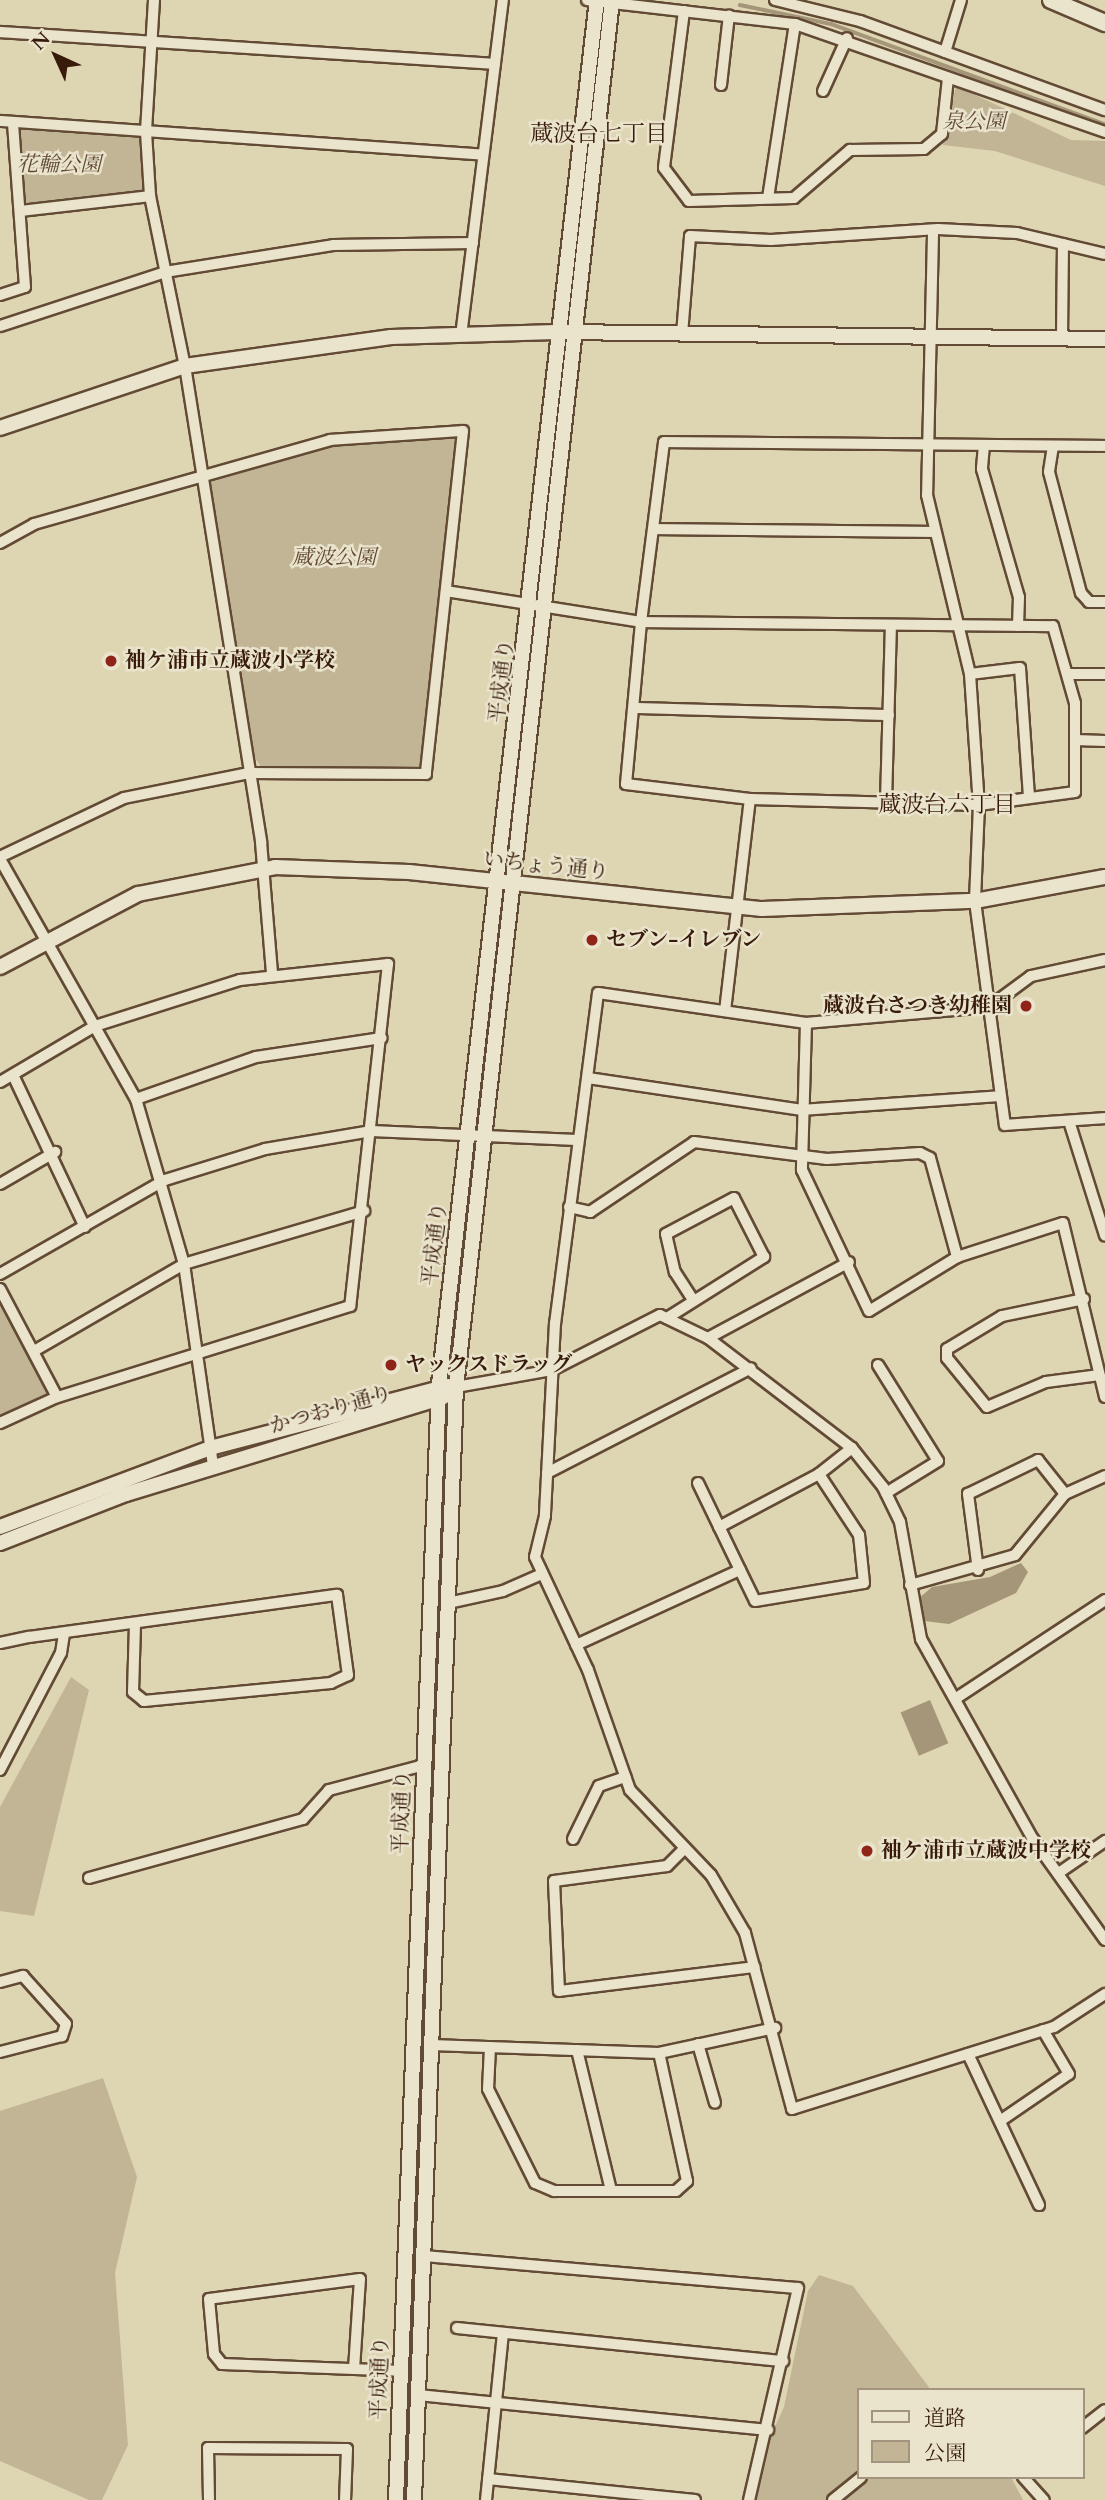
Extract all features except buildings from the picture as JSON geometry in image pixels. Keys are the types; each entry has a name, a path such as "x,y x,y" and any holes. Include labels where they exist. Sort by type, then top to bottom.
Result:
{"main road":[{"path":"1051,0 1105,23"}],"street":[{"path":"154,0 146,132 150,196 185,366 250,773 264,868 272,973"},
{"path":"461,336 503,0"},
{"path":"775,0 940,50 1105,110"},
{"path":"926,70 940,50 961,0"},
{"path":"601,1 795,24 847,38 926,70 1105,132"},
{"name":"平成通り","path":"414,2500 456,1387 515,885 540,604 571,332 601,1"},
{"path":"684,11 664,168 690,201 800,194 825,165 850,150 924,149 942,134 948,78"},
{"path":"721,85 729,15"},
{"path":"768,198 795,24"},
{"path":"0,32 495,64"},
{"path":"823,91 847,38"},
{"path":"0,121 483,155"},
{"path":"0,295 26,287 13,122"},
{"path":"21,211 150,196"},
{"path":"682,334 690,236 933,234 939,229 1017,233 1105,254"},
{"path":"933,234 932,337 926,444 933,532 970,674 979,805 975,901 1005,1125 1105,1118"},
{"path":"0,326 165,272 333,245 473,243"},
{"path":"1062,338 1063,244"},
{"path":"0,428 185,366 316,344 571,332 1105,340"},
{"path":"0,542 34,524 200,472 330,440 463,431 426,774 250,773 124,798 0,858 136,1099 165,1180 184,1264 213,1466"},
{"path":"446,591 641,622 1018,626 1058,631 1068,674 1075,740 1075,792 979,805 750,799 626,784 641,622 664,442 1105,448"},
{"path":"984,445 982,469 1019,597 1018,626"},
{"path":"1053,446 1049,472 1081,593 1089,602 1105,602"},
{"path":"654,529 933,532"},
{"name":"平成通り","path":"396,2500 439,1384 500,882 540,604"},
{"path":"886,802 891,625"},
{"path":"970,674 1020,668 1030,797"},
{"path":"1068,674 1105,674"},
{"path":"634,708 889,715"},
{"path":"1075,740 1105,741"},
{"path":"725,1011 750,799"},
{"name":"いちょう通り","path":"0,967 45,940 138,894 264,868 410,872 515,885 738,906 874,909 975,901 1105,877"},
{"path":"1105,960 1031,976 989,1007 806,1023 598,993 569,1208 552,1370 545,1516 536,1537 542,1574 576,1645 625,1777 683,1850 727,1895 775,2028 792,2109 1043,2030 1105,1994"},
{"path":"0,1082 95,1026 272,973 388,964 364,1211 350,1306 198,1356 57,1397 0,1423"},
{"path":"806,1023 801,1110 805,1179 849,1262 869,1311 957,1257 1063,1223 1084,1299 1105,1397"},
{"path":"136,1099 256,1057 382,1038"},
{"path":"13,1075 55,1152 85,1227"},
{"path":"588,1078 801,1110 1000,1097"},
{"path":"1069,1121 1105,1235"},
{"path":"0,1275 165,1180 265,1149 371,1132 578,1140"},
{"path":"569,1208 590,1212 694,1142 802,1157 920,1153 930,1158 957,1257"},
{"path":"0,1184 55,1152"},
{"path":"667,1318 691,1297 764,1256 734,1198 666,1234 674,1272 691,1297"},
{"path":"34,1351 184,1264 364,1211"},
{"path":"708,1338 849,1262"},
{"path":"0,1289 57,1397"},
{"path":"1084,1299 1002,1316 947,1349 947,1358 987,1407 1046,1382 1100,1375"},
{"path":"456,1387 552,1370 660,1315 708,1338 751,1368 852,1448 886,1493 905,1541 910,1585 921,1639 958,1697 1033,1839 1060,1872 1105,1940"},
{"path":"878,1365 938,1461 886,1493"},
{"path":"547,1473 751,1368"},
{"name":"かつおり通り","path":"0,1527 210,1448 439,1384 456,1387"},
{"name":"かつおり通り","path":"0,1544 213,1466 439,1401 456,1387"},
{"path":"719,1527 819,1474 852,1448"},
{"path":"978,1570 968,1494 1038,1460 1065,1494"},
{"path":"698,1483 755,1601 864,1583 859,1535 819,1474"},
{"path":"910,1585 978,1570 1015,1555 1065,1494 1105,1476"},
{"path":"576,1645 740,1570"},
{"path":"448,1603 542,1574"},
{"path":"0,1643 337,1595 348,1675 331,1683 144,1701 133,1692 135,1624"},
{"path":"958,1697 1104,1602"},
{"path":"0,1769 61,1653 64,1634"},
{"path":"89,1878 303,1819 329,1790 424,1765"},
{"path":"573,1839 599,1786 625,1777"},
{"path":"1060,1872 1105,1841"},
{"path":"683,1850 667,1866 554,1881 559,1991 755,1967"},
{"path":"1094,1922 1105,1914"},
{"path":"0,1982 23,1976 66,2025 62,2036 0,2052"},
{"path":"431,2046 659,2053 775,2028"},
{"path":"999,2121 1069,2074 1043,2030"},
{"path":"698,2045 715,2103"},
{"path":"490,2047 488,2089 535,2183 554,2191 676,2191 687,2181 659,2053"},
{"path":"577,2050 611,2191"},
{"path":"968,2054 1039,2205"},
{"path":"423,2256 798,2288 768,2430 749,2500"},
{"path":"354,2369 360,2279 209,2299 214,2354 222,2364 401,2371"},
{"path":"457,2328 783,2361"},
{"path":"486,2500 503,2333"},
{"path":"418,2395 768,2430"},
{"path":"1084,2426 1105,2410"},
{"path":"209,2500 208,2448 347,2449 345,2500"},
{"path":"488,2479 576,2494 695,2500"},
{"path":"833,2500 859,2479"},
{"path":"1025,2479 1044,2500"}],"green space":[{"name":"泉公園","path":"956,86 1071,140 1105,141 1105,186 995,151 943,145"},
{"name":"花輪公園","path":"13,122 146,132 150,196 21,211"},
{"name":"蔵波公園","path":"463,431 426,774 262,769 254,756 200,472 330,440"},
{"path":"0,1289 57,1397 0,1423"},
{"path":"71,1677 89,1690 34,1916 0,1911 0,1807"},
{"path":"103,2078 137,2177 115,2273 128,2445 102,2500 89,2500 0,2461 0,2111"},
{"path":"819,2275 853,2286 930,2388 856,2388 856,2479 1012,2479 1023,2500 755,2500 761,2457 784,2407 808,2291"}],"shaded area":[{"path":"1021,1563 1028,1572 1016,1593 949,1624 924,1621 918,1599 932,1587 990,1577"},
{"path":"930,1700 948,1743 919,1756 901,1713"}],"waterway":[{"path":"740,5 831,24 1105,124"}],"place":[{"name":"袖ケ浦市立蔵波小学校","path":"111,661"},
{"name":"セブン-イレブン","path":"592,940"},
{"name":"蔵波台さつき幼稚園","path":"1026,1006"},
{"name":"ヤックスドラッグ","path":"391,1365"},
{"name":"袖ケ浦市立蔵波中学校","path":"867,1851"}],"district":[{"name":"蔵波台七丁目","path":"599,134"},
{"name":"蔵波台六丁目","path":"947,805"}]}
